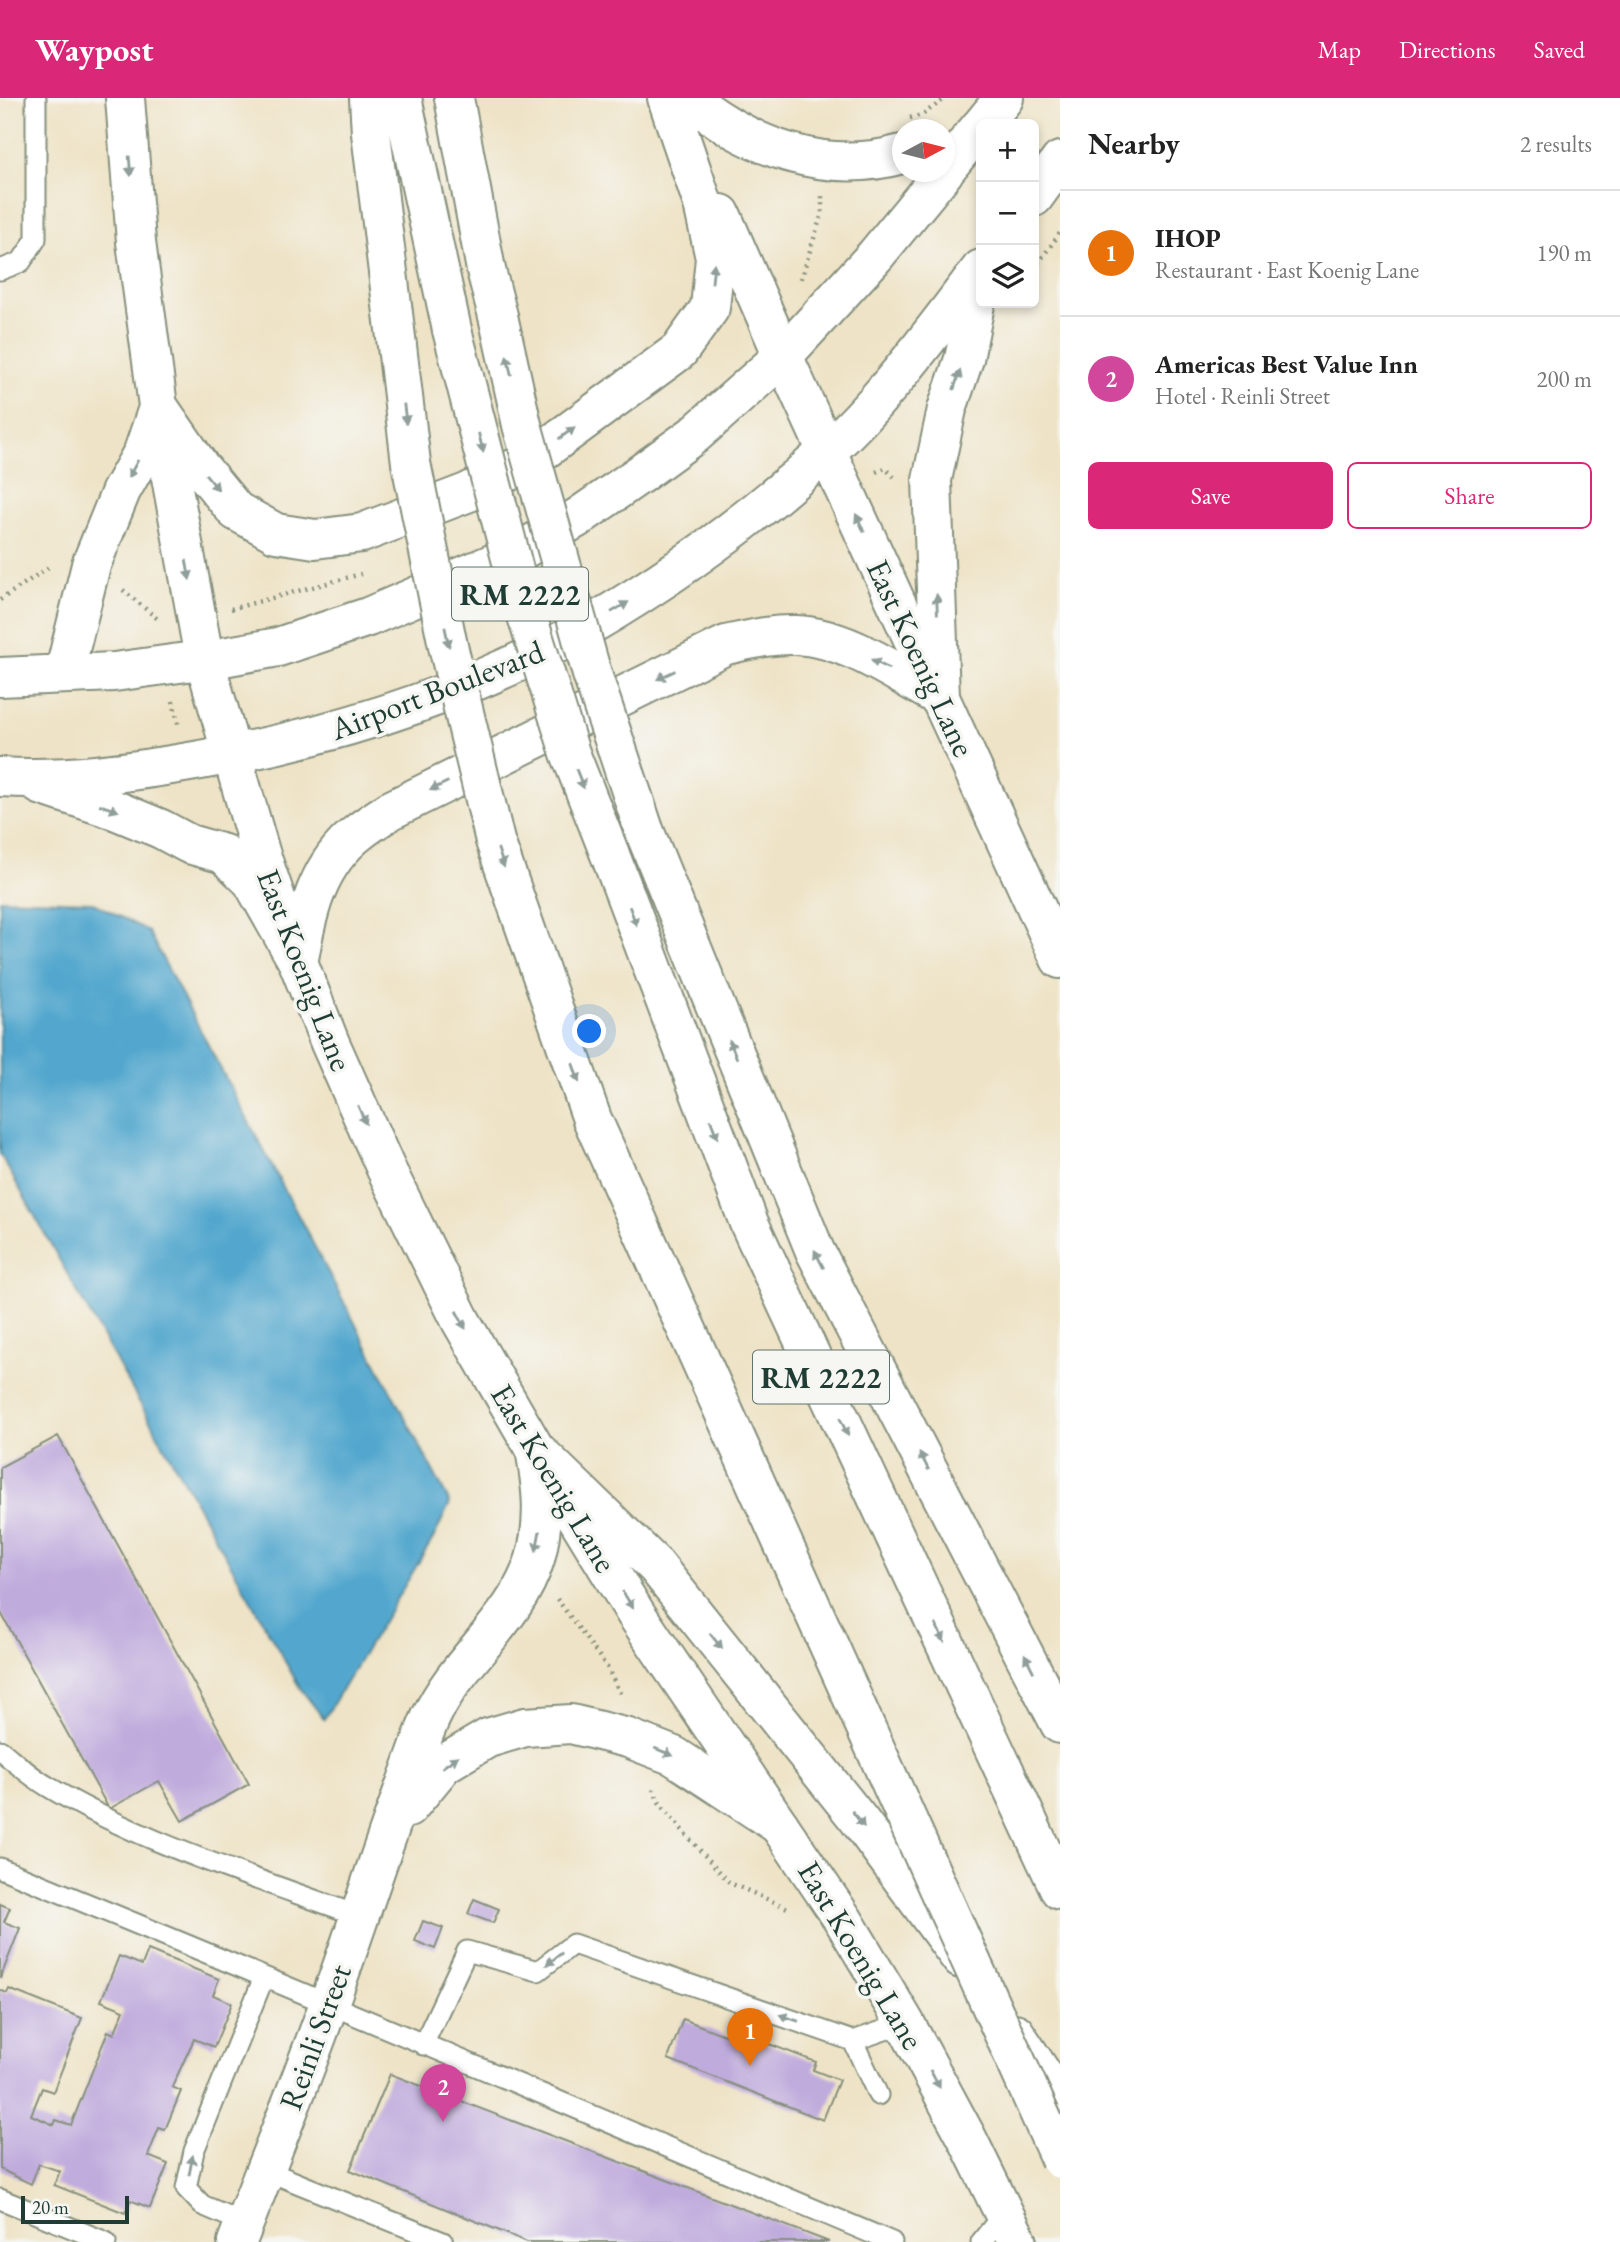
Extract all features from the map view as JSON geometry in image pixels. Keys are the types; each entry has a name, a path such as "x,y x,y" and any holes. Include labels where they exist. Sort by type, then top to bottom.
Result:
{"main road":[{"name":"East Koenig Lane","path":"125,98 136,242 158,406 204,658 261,855 298,962 330,1043 461,1321 535,1449 636,1614 844,1921 905,2023 967,2138 1001,2232"},
{"path":"369,98 411,463 448,646 495,841 592,1119 1060,2158"},
{"name":"RM 2222","path":"402,98 452,330 521,597 570,753 749,1223 1060,1890"},
{"name":"RM 2222","path":"454,98 486,270 522,425 592,674 644,830 815,1251 1060,1724"},
{"name":"East Koenig Lane","path":"669,98 825,453 1060,959"},
{"path":"158,406 200,467 236,511 276,533 315,539 362,533 469,492 528,461 679,351 710,308 715,258 703,204 669,98"},
{"path":"689,98 745,136 787,152 821,161 862,162 892,156"},
{"path":"988,119 1004,98"},
{"path":"955,135 976,128"},
{"path":"955,158 976,133"},
{"path":"1039,190 1060,161"},
{"path":"0,677 114,672 278,647 445,586 515,554 577,518 694,435 783,356 875,256 935,182"},
{"name":"Airport Boulevard","path":"11,778 141,769 231,755 304,739 380,717 475,681 560,642 638,596 685,563 757,511 825,453 881,397 976,275"},
{"path":"298,962 306,914 317,886 336,855 358,832 391,810 726,645 764,637 798,635 831,642 864,656 940,696 932,480 947,409 964,359 976,300"},
{"path":"64,674 91,565 121,491 143,452 158,406"},
{"path":"11,778 115,810 189,844 224,854 251,881 298,962"},
{"path":"535,1449 656,1566 859,1820 1013,2030 1060,2101"},
{"name":"Reinli Street","path":"240,2232 328,2006 432,1715 456,1677 503,1620 520,1593 535,1559 541,1530 543,1496 535,1449"},
{"name":"Reinli Street","path":"389,1831 444,1764 488,1738 525,1727 571,1724 628,1738 674,1756 781,1826"}],"lane":[{"path":"0,270 22,262 36,239 36,98"},
{"path":"0,1750 46,1785 125,1826 201,1858 359,1916"},
{"path":"0,1868 892,2242"},
{"path":"423,2045 467,1951 538,1971 573,1944 853,2041 905,2023"},
{"path":"240,2232 202,2205 186,2188 194,2151 264,1977"},
{"path":"853,2041 878,2095"},
{"path":"265,2170 443,2242"},
{"path":"0,2199 106,2242"}],"path":[{"path":"799,282 822,214 822,191"},
{"path":"1039,262 1060,233"},
{"path":"0,600 54,564"},
{"path":"118,586 160,621 170,621"},
{"path":"173,700 183,740"},
{"path":"551,1590 607,1667 627,1708"},
{"path":"649,1782 659,1802 730,1883 794,1911"}],"water":[{"path":"0,899 92,902 148,931 450,1503 434,1537 324,1719 300,1688 0,1154"}],"building":[{"path":"58,1436 249,1784 182,1821 159,1781 109,1809 0,1611 0,1467"},
{"path":"474,1899 499,1909 493,1923 468,1914"},
{"path":"0,1904 10,1908 4,1922 20,1928 0,1979"},
{"path":"423,1921 443,1928 435,1949 415,1941"},
{"path":"148,1950 219,1979 213,1995 232,2003 214,2047 194,2039 172,2087 181,2091 165,2130 159,2128 148,2156 168,2164 150,2208 130,2200 125,2213 54,2185 60,2171 39,2164 31,2184 0,2169 0,1990 7,1993 9,1989 82,2018 53,2092 42,2088 31,2115 54,2125 56,2120 71,2125 108,2031 114,2034 124,2010 101,2001 119,1956 142,1965"},
{"path":"683,2019 732,2038 735,2031 816,2062 813,2070 839,2080 823,2120 668,2059"},
{"path":"390,2074 829,2242 527,2242 350,2170"}],"place":[{"name":"IHOP","path":"750,2066"},
{"name":"Americas Best Value Inn","path":"443,2122"}]}
